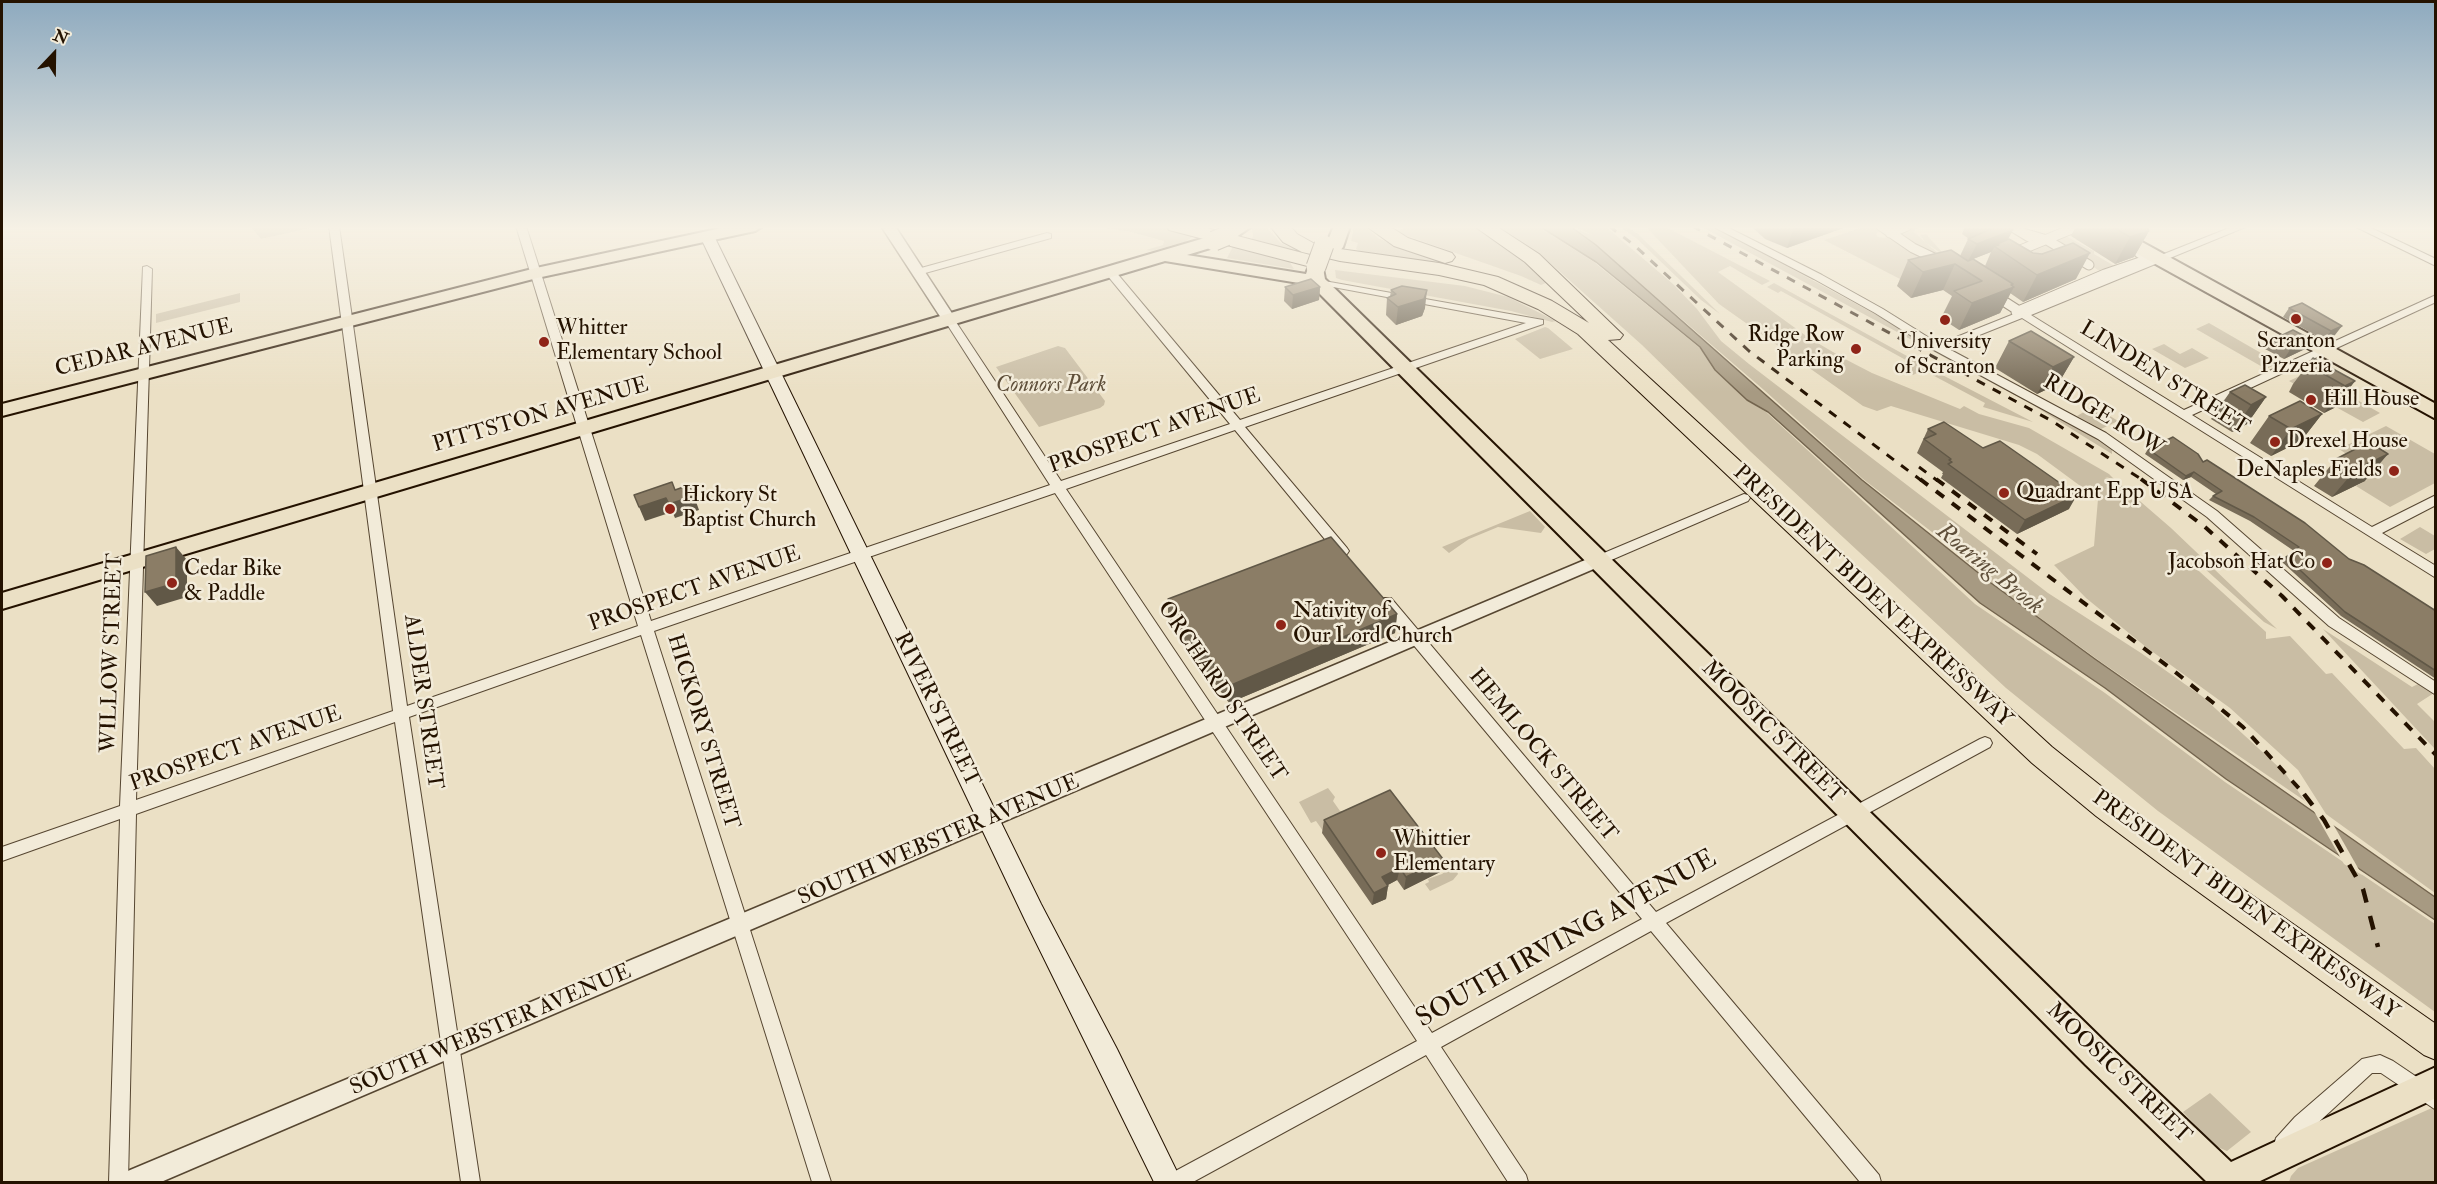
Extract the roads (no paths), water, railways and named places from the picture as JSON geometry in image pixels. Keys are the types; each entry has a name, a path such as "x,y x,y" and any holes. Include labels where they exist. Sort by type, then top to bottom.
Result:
{"highway":[{"path":"1460,281 1524,298 1549,317"},
{"name":"PRESIDENT BIDEN EXPRESSWAY","path":"1488,281 1520,292 1549,317 1585,330 1997,715 2067,775 2173,856 2436,1044"},
{"name":"PRESIDENT BIDEN EXPRESSWAY","path":"1516,281 1554,299 1595,326 1639,364 1983,688 2044,740 2132,811 2233,887 2436,1027"},
{"path":"1557,281 1595,316 1639,364"}],"main road":[{"name":"CEDAR AVENUE","path":"2,410 504,281"},
{"name":"RIVER STREET","path":"729,281 860,555 1168,1182"},
{"name":"PITTSTON AVENUE","path":"2,601 1084,281"},
{"name":"MOOSIC STREET","path":"1328,281 1405,369 2228,1182"},
{"path":"2198,281 2436,413"},
{"path":"2228,1182 2272,1158 2430,1091"}],"street":[{"name":"WILLOW STREET","path":"118,1182 124,899 147,281"},
{"name":"ALDER STREET","path":"342,281 434,943 471,1182"},
{"name":"HICKORY STREET","path":"539,281 625,566 647,628 822,1182"},
{"name":"ORCHARD STREET","path":"924,281 1519,1182"},
{"path":"1119,281 1349,560"},
{"path":"1367,281 1549,317"},
{"name":"RIDGE ROW","path":"1824,281 1859,299 1938,348 2077,422 2127,452 2212,514 2334,622 2436,690"},
{"path":"1938,348 2089,281"},
{"path":"2019,312 2102,281"},
{"path":"1983,288 2019,312"},
{"path":"2182,415 2436,298"},
{"name":"LINDEN STREET","path":"2019,312 2436,573"},
{"name":"PROSPECT AVENUE","path":"2,854 647,628 1238,427 1549,317"},
{"name":"SOUTH WEBSTER AVENUE","path":"132,1182 1214,723 1418,639 1744,498"},
{"path":"2372,533 2436,499"},
{"name":"HEMLOCK STREET","path":"1376,590 1872,1182"},
{"name":"SOUTH IRVING AVENUE","path":"1175,1182 1985,743"},
{"path":"2272,1158 2302,1124 2368,1065 2380,1064 2430,1091"}],"railway":[{"path":"1673,281 1749,351 1922,481"},
{"path":"1794,281 2052,421 2141,479"},
{"path":"1919,467 1938,481"},
{"path":"1920,479 2174,671 2243,727 2305,795"},
{"path":"1936,479 2037,554"},
{"path":"2141,479 2205,527 2282,596 2436,755"},
{"path":"2304,794 2324,820 2363,889 2378,947"}],"place":[{"name":"Scranton Pizzeria","path":"2296,319"},
{"name":"University of Scranton","path":"1945,320"},
{"name":"Whitter Elementary School","path":"544,342"},
{"name":"Ridge Row Parking","path":"1856,349"},
{"name":"Hill House","path":"2311,400"},
{"name":"Drexel House","path":"2275,442"},
{"name":"DeNaples Fields","path":"2394,471"},
{"name":"Quadrant Epp USA","path":"2004,493"},
{"name":"Hickory St Baptist Church","path":"670,509"},
{"name":"Jacobson Hat Co","path":"2327,563"},
{"name":"Cedar Bike & Paddle","path":"172,583"},
{"name":"Nativity of Our Lord Church","path":"1281,625"},
{"name":"Whittier Elementary","path":"1381,853"}],"park label":[{"name":"Connors Park","path":"1051,386"}],"water label":[{"name":"Roaring Brook","path":"1989,570"}]}
